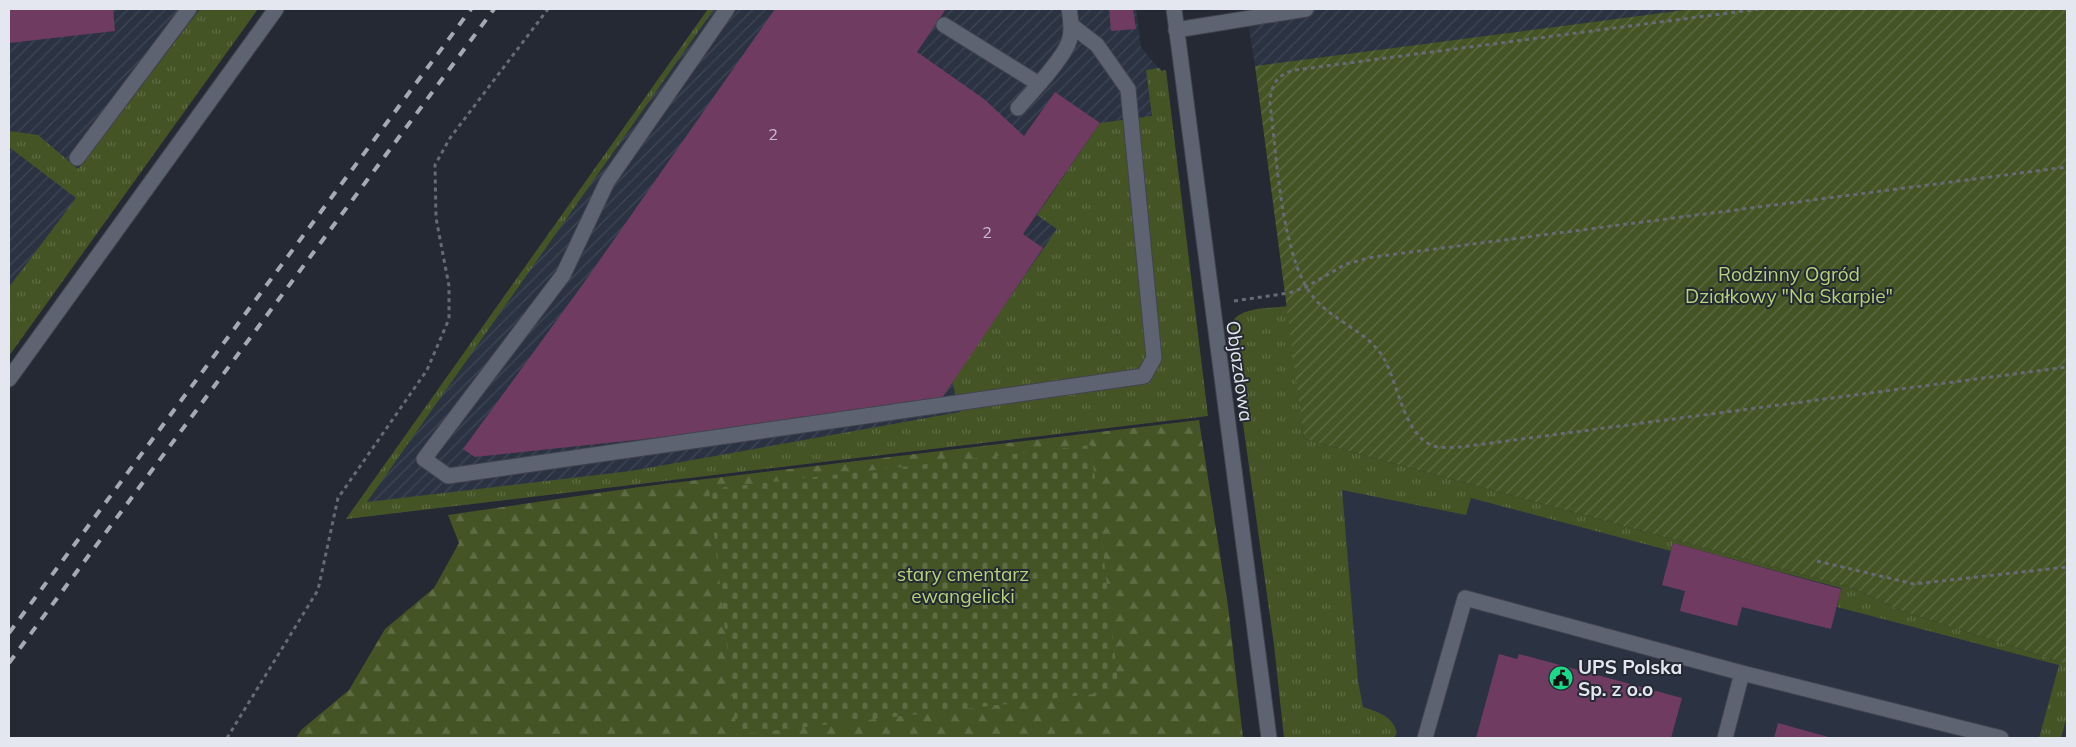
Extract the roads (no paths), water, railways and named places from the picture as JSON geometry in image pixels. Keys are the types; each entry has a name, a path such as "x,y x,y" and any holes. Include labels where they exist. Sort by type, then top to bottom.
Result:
{"street":[{"path":"76,158 189,9"},
{"path":"9,378 276,9"},
{"path":"727,9 607,182 563,275 424,459 448,476 1144,376 1154,358 1128,89 1097,45 1071,25"},
{"path":"1018,108 1039,84 1068,44 1071,25 1070,9"},
{"name":"Objazdowa","path":"1174,9 1269,738"},
{"path":"1176,30 1306,9"},
{"path":"944,25 1039,84"},
{"path":"1425,738 1465,598 1742,673 2000,738"},
{"path":"1725,738 1742,673"}],"railway":[{"path":"9,633 471,9"},
{"path":"9,663 494,9"}],"place":[{"name":"UPS Polska Sp. z o.o","path":"1561,678"}],"park label":[{"name":"Rodzinny Ogród Działkowy \"Na Skarpie\"","path":"1789,285"},
{"name":"stary cmentarz ewangelicki","path":"963,585"}]}
